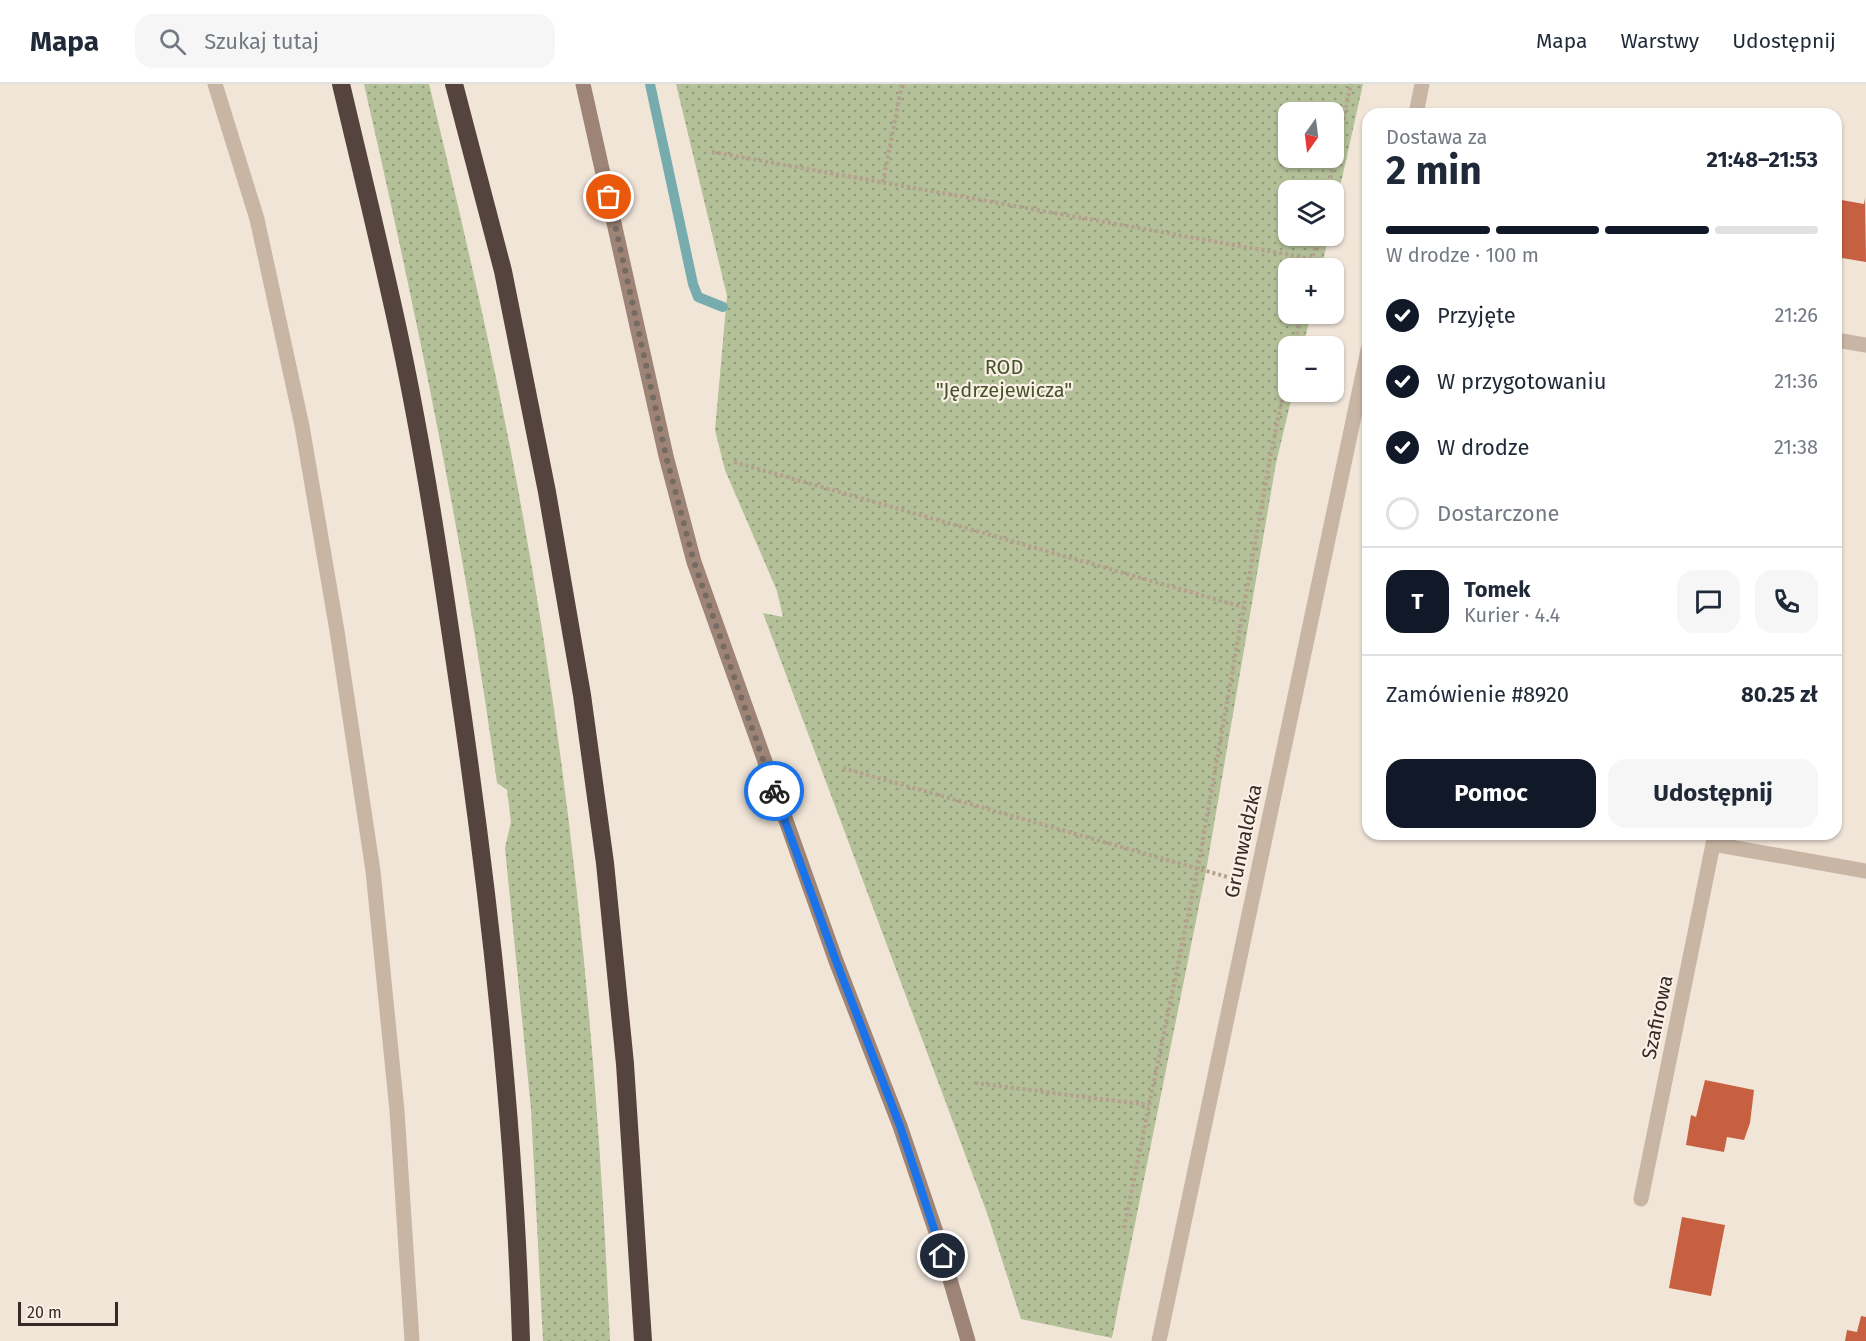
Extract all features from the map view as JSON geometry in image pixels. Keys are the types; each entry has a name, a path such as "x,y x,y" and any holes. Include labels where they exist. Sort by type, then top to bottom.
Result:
{"highway":[{"path":"341,84 402,352 439,549 497,976 518,1222 521,1341"},
{"path":"454,84 503,271 549,504 582,695 605,864 625,1064 643,1341"}],"street":[{"path":"215,84 257,219 302,426 337,631 373,871 397,1111 412,1341"},
{"path":"583,84 666,456 694,562 836,961 900,1126 937,1234 968,1341"},
{"path":"1417,108 1422,84"},
{"path":"1842,341 1866,345"},
{"name":"Grunwaldzka","path":"1159,1341 1362,378"},
{"name":"Szafirowa","path":"1641,1199 1713,844 1866,871"}],"path":[{"path":"883,182 902,84"},
{"path":"1330,180 1351,84"},
{"path":"712,152 1306,258"},
{"path":"1124,1228 1198,867 1243,607 1282,402"},
{"path":"734,462 1243,607"},
{"path":"843,768 1206,871"},
{"path":"975,1083 1149,1105"}],"green space":[{"path":"364,84 429,84 476,283 517,484 552,697 579,911 598,1126 610,1341 543,1341 531,1109 505,848 511,822 507,790 497,783 455,520 403,258"},
{"name":"ROD \"Jędrzejewicza\"","path":"676,84 1363,84 1342,180 1278,180 1278,246 1326,246 1324,258 1278,258 1278,324 1308,324 1306,336 1278,336 1278,402 1291,402 1276,463 1206,871 1112,1338 1021,1319 987,1213 763,613 783,617 777,591 725,470 715,430 727,296"}],"building":[{"path":"1865,198 1866,262 1842,258 1842,200 1864,204"},
{"path":"1705,1080 1754,1090 1750,1123 1744,1140 1727,1137 1724,1152 1686,1145 1691,1115 1696,1117"},
{"path":"1682,1217 1725,1225 1711,1296 1669,1288"},
{"path":"1861,1316 1866,1317 1866,1341 1845,1341 1847,1330 1857,1332"}],"waterway":[{"path":"650,84 693,284 698,297 723,307"}],"way so far":[{"path":"609,197 666,456 694,562 774,791"}],"route":[{"path":"774,791 836,961 900,1126 943,1256"}]}
